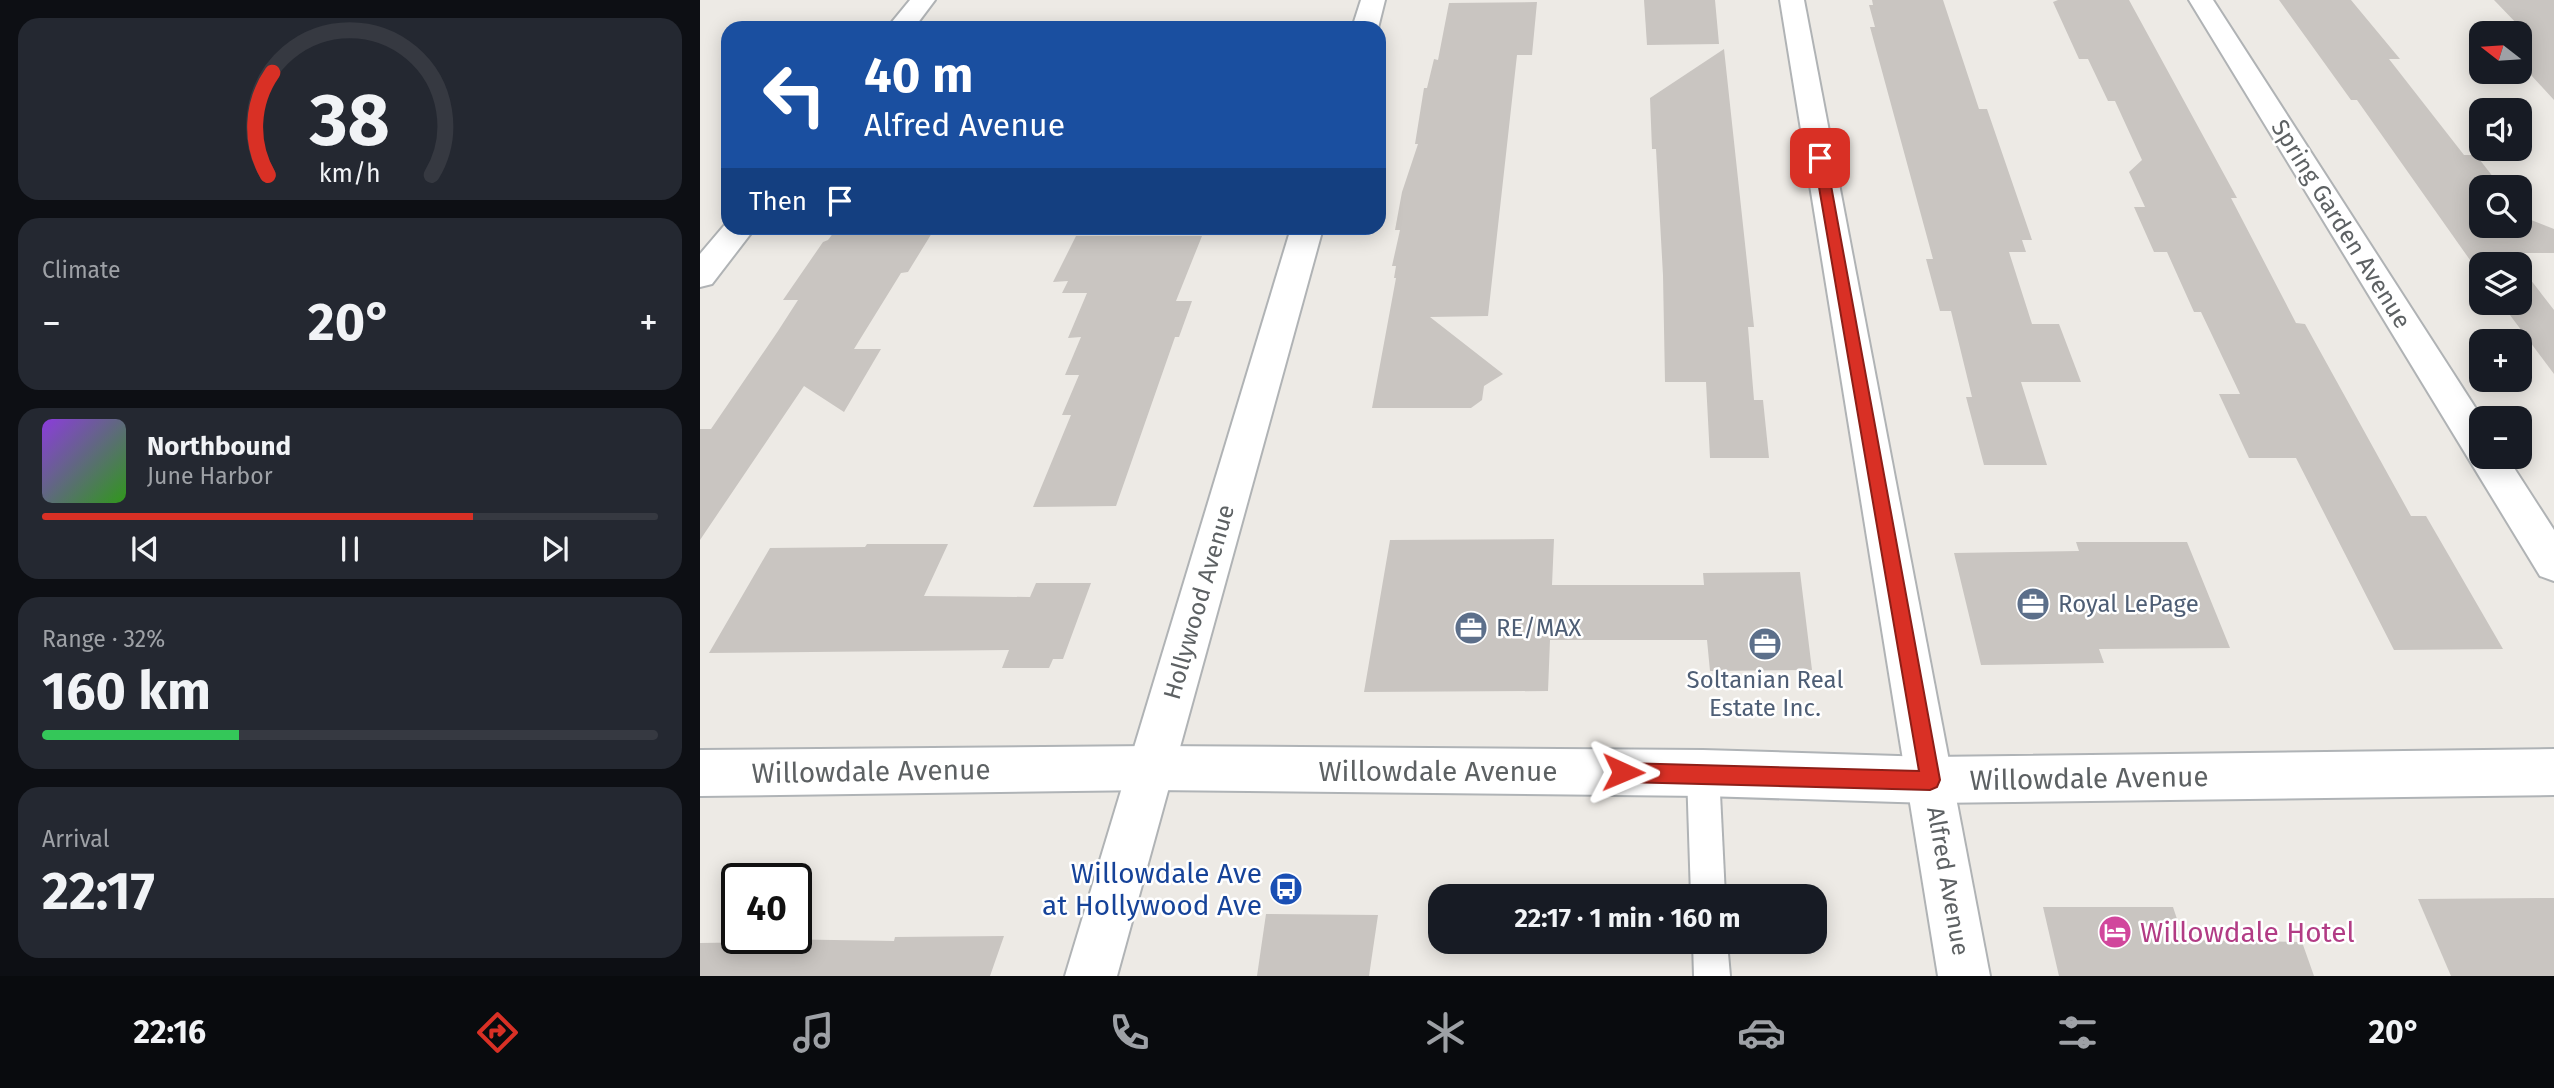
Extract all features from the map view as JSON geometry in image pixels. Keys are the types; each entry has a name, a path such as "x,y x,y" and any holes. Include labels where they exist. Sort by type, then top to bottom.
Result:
{"street":[{"path":"906,21 922,0"},
{"path":"1367,21 1373,0"},
{"name":"Alfred Avenue","path":"1792,0 1964,976"},
{"name":"Spring Garden Avenue","path":"2201,0 2469,428"},
{"path":"700,276 733,235"},
{"name":"Hollywood Avenue","path":"1091,976 1305,235"},
{"path":"2494,469 2554,565"},
{"name":"Willowdale Avenue","path":"700,773 1152,768 1703,773 1930,780 2554,772"}],"lane":[{"path":"1703,773 1708,884"},
{"path":"1711,954 1712,976"}],"building":[{"path":"1644,0 1715,0 1719,44 1647,45"},
{"path":"1872,0 1943,0 1979,109 1987,109 2032,240 2022,240 2026,252 2009,252 2032,324 2059,324 2081,382 2021,382 2047,465 1984,465 1966,397 1972,397 1951,311 1940,311 1926,259 1933,259 1870,27 1875,27 1869,5 1873,5"},
{"path":"2129,0 2237,198 2231,198 2296,323 2305,324 2411,516 2426,516 2503,649 2394,650 2296,458 2249,458 2219,394 2240,394 2201,312 2194,312 2167,252 2154,252 2134,207 2145,207 2129,172 2142,160 2115,101 2108,101 2088,59 2079,59 2053,2"},
{"path":"2279,0 2351,0 2400,59 2389,59 2464,155 2469,155 2469,161 2481,161 2492,175 2469,175 2469,238 2532,238 2532,220 2554,229 2554,253 2469,252 2469,259 2357,100 2351,100"},
{"path":"2494,0 2554,0 2554,100 2532,76 2532,21 2514,21"},
{"path":"1537,2 1532,55 1517,55 1488,316 1430,317 1503,374 1484,386 1482,400 1471,408 1372,408 1396,278 1396,266 1392,266 1400,230 1395,230 1402,192 1418,144 1415,144 1424,88 1427,88 1434,59 1438,60 1449,3"},
{"path":"1724,49 1754,327 1748,327 1754,400 1763,400 1769,458 1710,458 1706,382 1665,382 1663,275 1656,149 1652,149 1650,98"},
{"path":"832,235 931,235 908,272 901,273 854,349 881,349 844,412 804,386 700,540 700,429 711,429 778,331 798,300 783,300 823,242"},
{"path":"1076,236 1202,236 1176,301 1192,301 1179,337 1175,337 1116,506 1033,507 1071,415 1062,415 1079,375 1065,375 1081,337 1068,338 1087,293 1062,293 1068,281 1053,282"},
{"path":"2532,282 2554,310 2554,374 2532,345 2532,329 2520,329 2510,315 2532,315"},
{"path":"1554,539 1552,585 1704,585 1703,573 1800,572 1812,670 1710,671 1707,640 1550,640 1548,691 1364,692 1390,540"},
{"path":"2076,542 2187,542 2230,648 2099,649 2104,663 1981,665 1954,553 2079,551"},
{"path":"867,544 948,544 924,596 1030,597 1036,583 1091,583 1063,659 1053,659 1049,668 1002,668 1009,650 709,653 770,548 865,547"},
{"path":"2554,898 2554,976 2451,976 2418,899"},
{"name":"Willowdale Hotel","path":"2043,907 2173,907 2184,940 2302,942 2314,976 2059,976"},
{"path":"1266,914 1378,915 1369,976 1257,976"},
{"path":"1004,936 990,976 700,976 700,943 721,943 721,954 812,954 812,940 894,941 895,937"}],"place":[{"name":"Royal LePage","path":"2033,604"},
{"name":"RE/MAX","path":"1471,628"},
{"name":"Soltanian Real Estate Inc.","path":"1765,644"},
{"name":"Willowdale Ave at Hollywood Ave","path":"1286,889"},
{"name":"Willowdale Hotel","path":"2115,932"}],"route":[{"path":"1623,772 1930,780 1820,158"}]}
